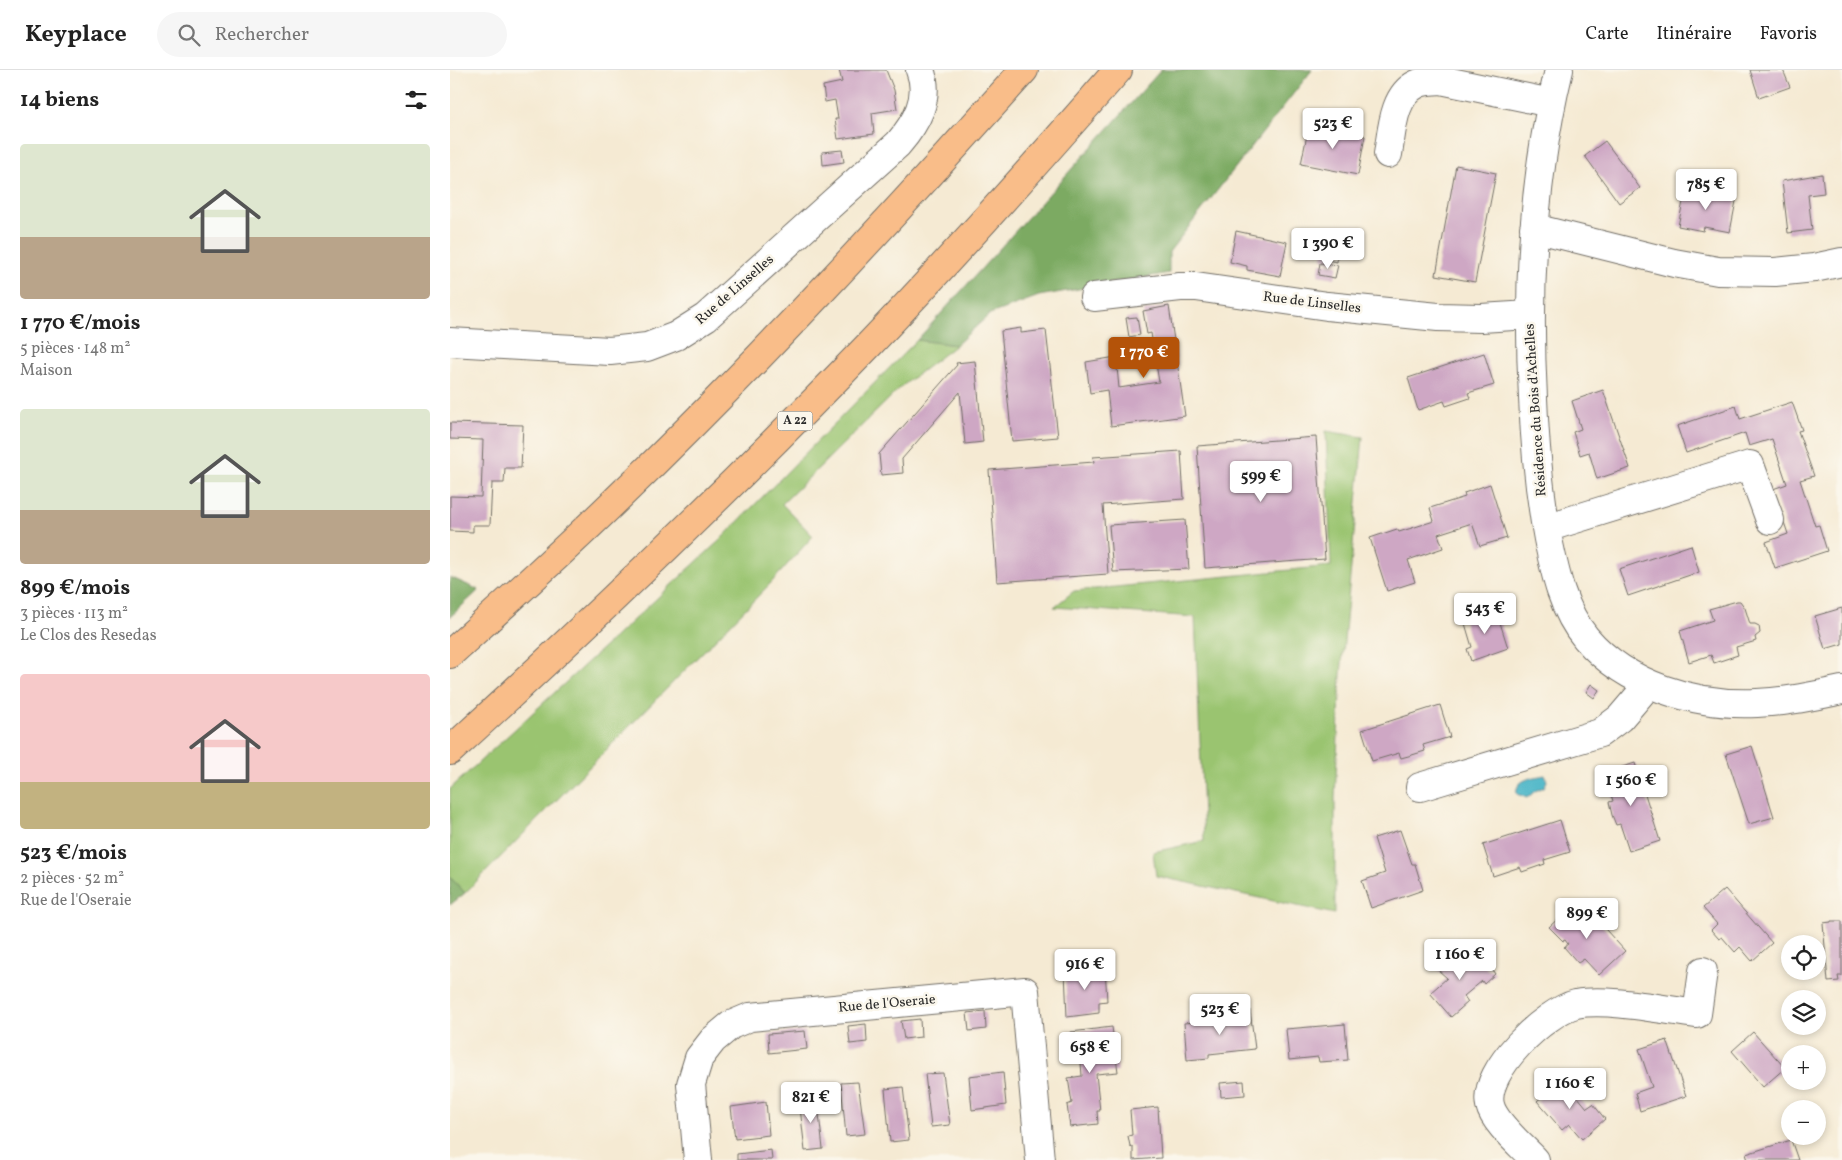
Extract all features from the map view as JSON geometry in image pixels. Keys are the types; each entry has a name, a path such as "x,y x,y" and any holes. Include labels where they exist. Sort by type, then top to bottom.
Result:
{"highway":[{"path":"450,654 618,498 768,348 883,226 1024,70"},
{"name":"A 22","path":"450,751 573,638 772,444 868,346 969,237 1118,70"}],"street":[{"name":"Rue de Linselles","path":"450,342 610,351 647,347 676,336 706,317 888,154 913,125 923,101 924,89 920,70"},
{"name":"Résidence du Bois d'Achelles","path":"1559,70 1542,154 1534,228 1530,315 1538,478 1546,528 1562,595 1578,627 1586,638 1608,658 1649,684 1680,695 1741,704 1802,698 1842,690"},
{"path":"1388,154 1398,108 1408,91 1416,84 1441,80 1551,103"},
{"path":"1534,228 1674,263 1718,271 1775,272 1814,268 1842,262"},
{"name":"Rue de Linselles","path":"1094,297 1180,287 1196,287 1327,306 1438,317 1481,318 1530,315"},
{"path":"1546,528 1750,465 1770,520"},
{"path":"1420,786 1600,733 1620,718 1649,684"},
{"path":"1535,1160 1502,1125 1490,1106 1490,1087 1507,1057 1550,1018 1571,1006 1596,1003 1697,1014 1703,971"},
{"name":"Rue de l'Oseraie","path":"698,1160 691,1084 699,1058 712,1040 731,1025 750,1017 1025,991 1040,1160"}],"green space":[{"path":"1161,70 1312,70 1169,252 1169,273 1039,296 990,314 956,345 917,340"},
{"path":"917,340 956,345 901,387 782,504 813,536 769,585 465,893 450,877 450,789 718,542"},
{"path":"1326,431 1363,437 1341,674 1335,797 1335,914 1156,876 1153,852 1204,841 1195,617 1054,607 1074,591 1331,566"},
{"path":"450,577 479,590 450,617"},
{"path":"450,877 465,893 450,905"}],"water":[{"path":"1545,775 1547,781 1544,787 1535,791 1527,798 1517,794 1517,789 1522,782"}],"building":[{"path":"839,70 886,70 894,90 897,109 872,113 874,134 838,139 835,119 838,119 835,100 825,102 823,86 842,82"},
{"path":"1750,70 1783,70 1790,87 1759,98"},
{"path":"1309,125 1365,136 1358,175 1301,164"},
{"path":"1605,141 1640,188 1619,203 1585,156"},
{"path":"842,150 844,162 823,165 822,152"},
{"path":"1456,165 1496,173 1475,282 1436,275"},
{"path":"1822,174 1824,193 1808,195 1812,230 1788,233 1782,181"},
{"path":"1686,187 1711,192 1710,196 1736,201 1730,232 1704,227 1703,231 1678,226"},
{"path":"1236,231 1287,242 1280,276 1247,270 1247,266 1230,262"},
{"path":"1323,250 1338,253 1337,262 1322,259"},
{"path":"1320,263 1338,265 1335,278 1318,275"},
{"path":"1169,306 1185,416 1111,426 1107,390 1090,393 1086,362 1116,357 1119,388 1159,382 1151,333 1147,334 1143,311"},
{"path":"1137,317 1140,335 1129,337 1126,318"},
{"path":"1021,328 1021,333 1046,330 1058,437 1012,441 1001,331"},
{"path":"1484,353 1494,385 1468,393 1470,398 1446,406 1444,401 1418,410 1408,378"},
{"path":"975,361 983,442 965,444 960,392 902,459 903,473 881,475 879,454 957,365 956,363"},
{"path":"1603,390 1630,468 1597,479 1589,452 1580,455 1573,432 1581,429 1572,401"},
{"path":"1792,402 1802,430 1798,431 1814,476 1800,480 1815,526 1819,525 1827,551 1775,568 1766,542 1788,534 1773,489 1787,484 1772,439 1749,446 1745,433 1686,453 1677,426 1736,406 1740,419"},
{"path":"450,423 523,425 521,468 505,468 504,483 492,483 490,525 473,525 473,532 450,531 450,496 481,497 483,440 450,439"},
{"path":"1316,437 1325,559 1205,568 1197,446"},
{"path":"1181,451 1184,499 1103,505 1108,574 997,582 989,470 1094,462 1093,457"},
{"path":"1490,484 1507,538 1480,546 1472,523 1438,534 1443,548 1408,560 1415,582 1387,591 1370,538 1397,529 1399,532 1434,521 1430,508 1465,497 1464,493"},
{"path":"1185,520 1189,569 1113,572 1109,525"},
{"path":"1691,545 1699,572 1628,596 1619,569"},
{"path":"1740,601 1745,608 1750,624 1759,626 1760,633 1755,637 1756,641 1736,647 1738,655 1714,663 1711,655 1689,662 1680,631 1713,620 1709,609"},
{"path":"1842,608 1842,644 1825,649 1815,616"},
{"path":"1496,610 1508,648 1471,661 1467,649 1472,647 1464,620"},
{"path":"1591,684 1599,690 1594,698 1586,692"},
{"path":"1440,705 1450,737 1423,745 1425,751 1412,755 1401,758 1399,753 1372,761 1362,730"},
{"path":"1752,746 1774,817 1749,824 1726,754"},
{"path":"1635,763 1660,841 1629,851 1620,824 1616,825 1612,815 1609,802 1613,801 1604,773"},
{"path":"1560,820 1570,852 1544,860 1545,864 1522,872 1520,867 1493,876 1483,845"},
{"path":"1400,830 1412,864 1415,864 1423,890 1371,908 1362,881 1385,873 1374,838"},
{"path":"1725,889 1772,943 1752,961 1740,947 1735,952 1722,937 1719,939 1711,930 1717,924 1703,908"},
{"path":"1574,904 1589,919 1587,921 1590,924 1596,919 1625,951 1599,975 1584,959 1578,963 1564,947 1568,944 1565,940 1563,941 1549,927"},
{"path":"1842,921 1842,976 1838,976 1839,981 1828,982 1826,935 1824,935 1823,923"},
{"path":"1466,947 1488,970 1493,971 1495,974 1484,984 1482,981 1464,996 1468,1002 1451,1017 1430,993 1447,978 1436,966 1447,961 1450,964"},
{"path":"1105,967 1107,1001 1099,1002 1099,1013 1067,1017 1065,971"},
{"path":"1236,1008 1250,1010 1255,1049 1209,1054 1209,1058 1187,1060 1184,1023 1233,1018 1233,1012"},
{"path":"985,1011 986,1029 969,1031 967,1013"},
{"path":"920,1019 921,1037 904,1039 901,1021"},
{"path":"866,1024 867,1042 850,1044 848,1026"},
{"path":"1345,1024 1348,1060 1319,1062 1318,1057 1289,1060 1286,1029"},
{"path":"1112,1027 1118,1072 1096,1074 1100,1111 1097,1111 1098,1124 1070,1127 1067,1105 1072,1103 1068,1078 1082,1076 1081,1063 1084,1062 1083,1051 1072,1052 1071,1032"},
{"path":"805,1031 807,1049 769,1053 768,1034"},
{"path":"1753,1032 1781,1064 1781,1071 1763,1087 1732,1051"},
{"path":"1667,1040 1686,1096 1640,1111 1635,1093 1652,1087 1639,1049"},
{"path":"1003,1072 1006,1105 972,1110 969,1076"},
{"path":"943,1073 950,1125 931,1127 925,1074"},
{"path":"1563,1079 1587,1108 1593,1104 1605,1119 1582,1139 1569,1124 1562,1130 1537,1101"},
{"path":"1244,1081 1245,1095 1221,1097 1220,1083"},
{"path":"858,1082 865,1134 846,1136 841,1083"},
{"path":"903,1087 909,1140 890,1142 885,1089"},
{"path":"817,1097 823,1149 805,1151 799,1099"},
{"path":"766,1102 769,1135 735,1139 731,1107"},
{"path":"1158,1107 1161,1158 1133,1160 1133,1147 1130,1146 1128,1136 1132,1135 1130,1110"},
{"path":"1781,1143 1781,1145 1793,1145 1798,1160 1748,1160 1746,1154"},
{"path":"771,1150 772,1160 737,1160 737,1154"}]}
